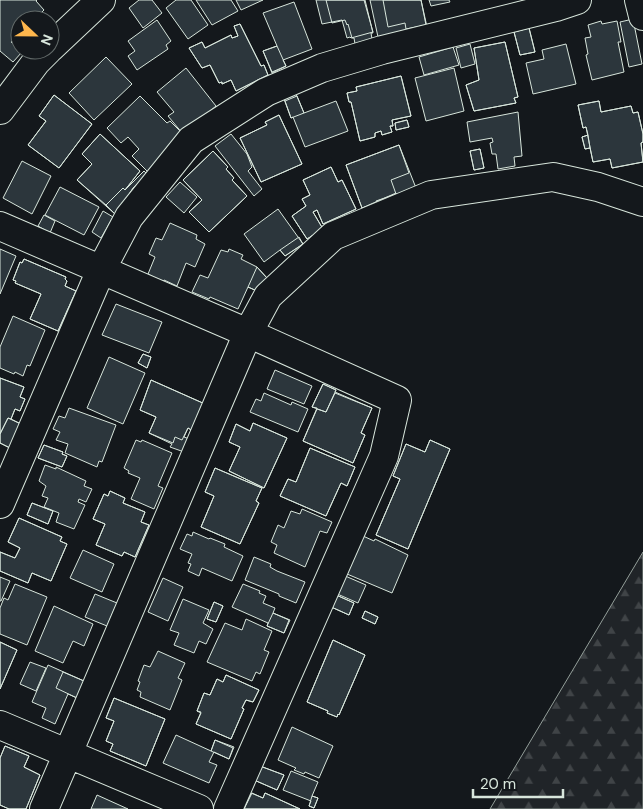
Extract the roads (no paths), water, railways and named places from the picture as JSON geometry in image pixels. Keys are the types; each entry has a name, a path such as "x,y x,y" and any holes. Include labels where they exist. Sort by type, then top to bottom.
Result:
{"street":[{"path":"60,39 101,0"},
{"path":"0,504 101,270 129,217 190,140 266,92 322,68 382,50 556,7 577,0"},
{"path":"639,0 643,16"},
{"path":"0,110 38,60"},
{"path":"44,809 248,333 268,296 334,236 431,195 553,177 598,186 643,202"},
{"path":"0,226 248,333 396,400 384,456 228,809"},
{"path":"0,725 199,809"}]}
